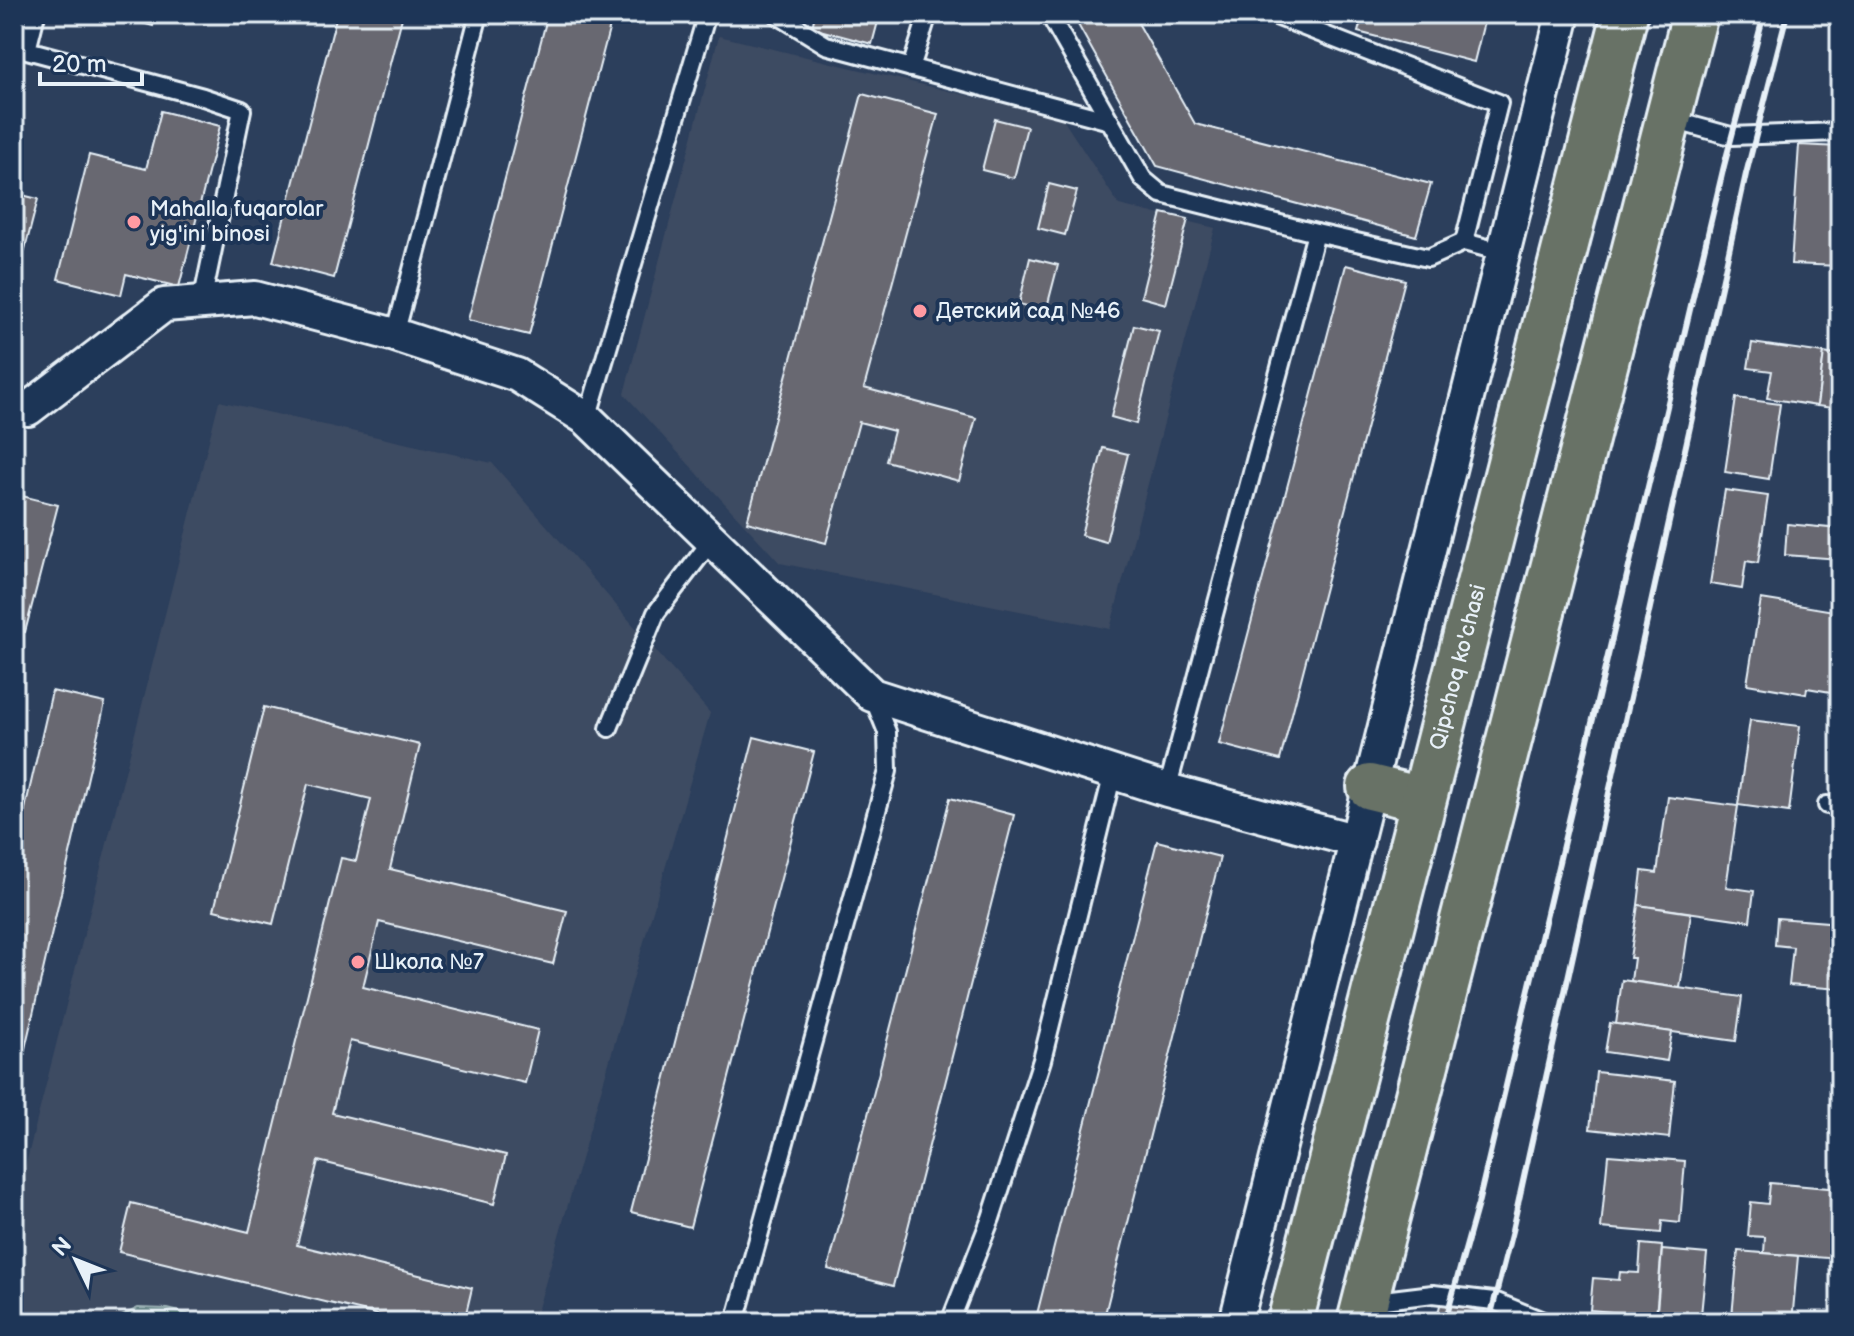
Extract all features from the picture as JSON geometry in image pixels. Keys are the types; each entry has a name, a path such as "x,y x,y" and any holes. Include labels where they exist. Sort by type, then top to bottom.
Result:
{"main road":[{"name":"Qipchoq ko'chasi","path":"1290,1322 1625,14"},
{"path":"1363,1312 1695,14"},
{"path":"1370,787 1423,800"}],"street":[{"path":"1236,1322 1563,14"},
{"path":"14,405 28,409 164,305 255,298 395,335 517,375 587,419 872,695 1167,790 1357,841"}],"lane":[{"path":"36,14 27,50 242,110 202,302"},
{"path":"395,335 479,14"},
{"path":"587,419 707,14"},
{"path":"776,14 826,45 1110,121"},
{"path":"911,68 928,14"},
{"path":"1049,14 1143,179 1161,194 1428,258 1464,242 1502,252"},
{"path":"1271,14 1499,103 1464,242"},
{"path":"1669,119 1731,136 1840,132"},
{"path":"1167,790 1316,233"},
{"path":"609,728 656,613 712,540"},
{"path":"735,1322 888,771 887,732 872,695"},
{"path":"950,1322 991,1218 1042,1060 1113,773"},
{"path":"1363,1312 1433,1294 1494,1301 1545,1322"}],"shaded area":[{"name":"Детский сад №46","path":"719,36 1062,118 1119,205 1215,228 1110,629 780,563 624,394"},
{"name":"Школа №7","path":"219,401 492,463 710,713 534,1322 14,1322 14,1211"}],"green space":[{"path":"138,1308 168,1309 218,1322 110,1322"}],"building":[{"path":"110,14 156,14 153,26"},
{"path":"337,14 403,14 334,278 273,262"},
{"path":"548,14 582,14 611,22 529,335 468,320"},
{"path":"815,14 880,14 872,44 812,28"},
{"path":"1072,14 1133,14 1195,124 1431,184 1416,236 1157,166"},
{"path":"1363,14 1486,14 1474,62 1358,32"},
{"path":"862,94 938,114 864,388 976,418 959,481 886,461 894,431 859,422 826,543 747,522"},
{"name":"Mahalla fuqarolar yig'ini binosi","path":"161,111 220,126 179,287 126,274 121,295 58,279 89,155 146,169"},
{"path":"995,119 1027,127 1014,178 982,170"},
{"path":"1799,145 1840,147 1840,266 1791,264"},
{"path":"1049,184 1077,191 1065,235 1038,228"},
{"path":"14,193 38,199 24,253 14,251"},
{"path":"1162,213 1188,219 1166,304 1141,297"},
{"path":"1030,258 1058,265 1046,311 1019,304"},
{"path":"1346,265 1405,280 1280,760 1219,744"},
{"path":"1134,325 1159,331 1136,424 1111,417"},
{"path":"1752,343 1824,353 1817,406 1767,398 1772,371 1748,368"},
{"path":"1824,353 1840,356 1840,409 1817,406"},
{"path":"1736,398 1780,404 1769,479 1725,472"},
{"path":"1103,448 1128,454 1106,542 1081,535"},
{"path":"1725,490 1768,496 1758,563 1746,561 1742,589 1710,584"},
{"path":"14,494 58,505 25,632 14,630"},
{"path":"1787,524 1840,529 1840,559 1785,555"},
{"path":"1761,599 1840,612 1840,639 1831,692 1807,688 1806,694 1747,684"},
{"path":"52,691 105,703 14,1096 14,857"},
{"path":"264,707 420,745 390,869 567,911 553,964 379,922 363,987 538,1030 525,1083 350,1041 332,1113 506,1155 494,1204 318,1161 297,1245 472,1288 464,1322 408,1322 119,1252 131,1203 249,1232 341,858 356,861 371,799 308,784 273,924 214,910"},
{"path":"1750,720 1800,726 1789,812 1738,805"},
{"path":"754,737 814,752 690,1227 631,1212"},
{"path":"1668,797 1738,806 1726,887 1754,891 1750,921 1638,905 1642,871 1657,873"},
{"path":"950,798 1014,815 893,1286 828,1269"},
{"path":"1157,841 1220,857 1103,1322 1035,1322"},
{"path":"1638,905 1691,913 1680,988 1631,981 1634,958 1630,958"},
{"path":"1777,918 1840,923 1840,989 1789,985 1793,947 1775,945"},
{"path":"1622,980 1742,997 1736,1041 1616,1024"},
{"path":"1610,1023 1672,1032 1667,1061 1605,1052"},
{"path":"1596,1072 1675,1081 1669,1138 1590,1129"},
{"path":"1608,1155 1685,1161 1680,1223 1662,1221 1661,1233 1601,1228"},
{"path":"1770,1183 1840,1189 1840,1259 1764,1253 1765,1237 1748,1236 1751,1202 1768,1204"},
{"path":"1641,1244 1662,1246 1656,1316 1590,1310 1593,1278 1619,1280 1620,1272 1639,1273"},
{"path":"1662,1250 1707,1254 1701,1315 1657,1311"},
{"path":"1738,1251 1798,1256 1792,1322 1732,1317"},
{"path":"1441,1301 1522,1322 1436,1322"}],"railway":[{"path":"1445,1322 1478,1204 1724,166 1764,14"},
{"path":"1489,1322 1512,1231 1746,174 1787,14"}],"place":[{"name":"Mahalla fuqarolar yig'ini binosi","path":"134,222"},
{"name":"Детский сад №46","path":"920,311"},
{"name":"Школа №7","path":"358,962"}]}
